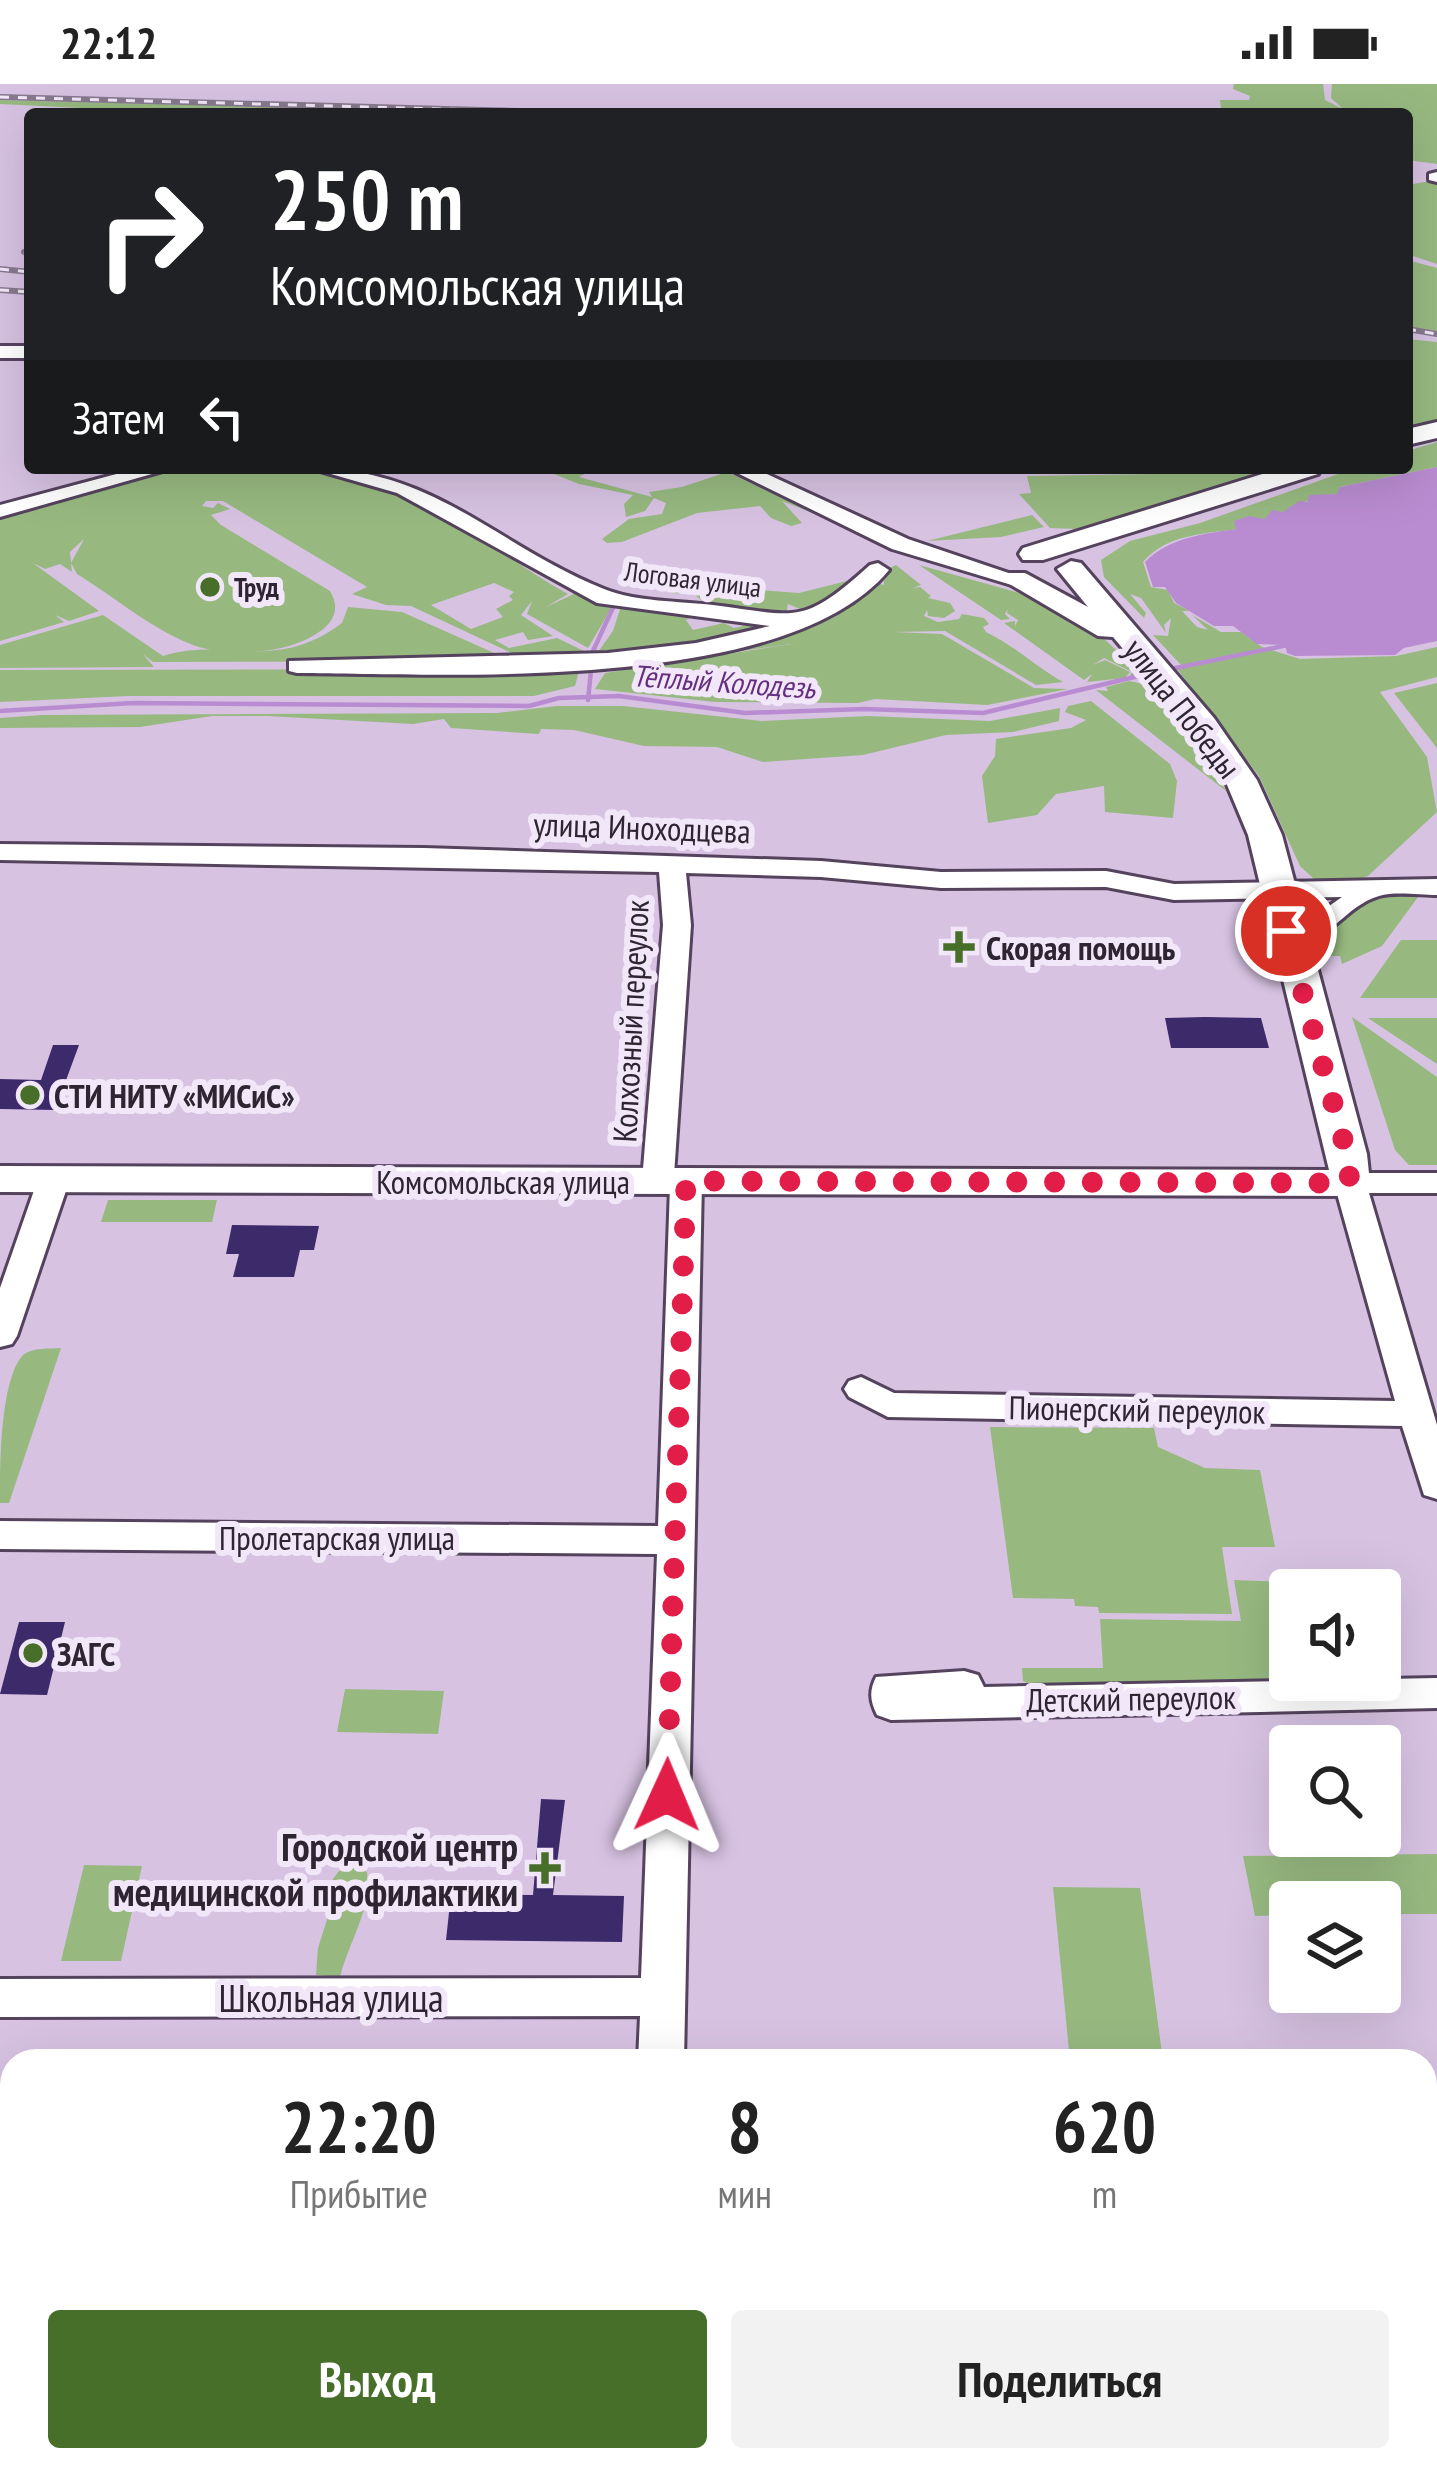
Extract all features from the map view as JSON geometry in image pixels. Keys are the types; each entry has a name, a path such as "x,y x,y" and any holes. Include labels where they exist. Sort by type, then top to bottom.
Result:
{"main road":[{"path":"1023,562 1290,474"},
{"path":"1023,562 1048,583 1066,578 1114,530"},
{"path":"1023,562 1159,674"},
{"name":"улица Победы","path":"1071,568 1241,780 1265,835 1347,1154 1350,1183"},
{"name":"Комсомольская улица","path":"0,1179 1350,1183"}],"street":[{"path":"0,511 127,474"},
{"name":"Логовая улица","path":"345,474 404,488 565,580 615,600 802,623"},
{"path":"750,474 900,544 1023,562"},
{"path":"297,666 501,666 713,647 835,610 869,584 878,570"},
{"name":"улица Иноходцева","path":"0,852 672,864 896,873 941,880 1106,879 1174,892 1437,887"},
{"name":"Колхозный переулок","path":"661,2049 674,1540 672,1181 677,925 672,864"},
{"path":"1286,931 1313,930 1371,889"},
{"path":"0,1336 54,1179"},
{"name":"Комсомольская улица","path":"1350,1183 1437,1183"},
{"name":"улица Победы","path":"1350,1183 1437,1486"},
{"name":"Пионерский переулок","path":"862,1389 888,1405 1416,1414"},
{"name":"Пролетарская улица","path":"0,1535 674,1540"},
{"name":"Детский переулок","path":"970,1700 1437,1693"},
{"name":"Школьная улица","path":"0,1997 662,1997"}],"green space":[{"path":"1234,84 1323,84 1325,100 1341,108 1221,108 1220,100 1249,100 1250,96 1233,89"},
{"path":"1332,84 1437,84 1437,164 1413,161 1413,108 1342,108 1331,98"},
{"path":"0,100 311,108 79,108 0,104"},
{"path":"1437,180 1437,264 1413,256 1413,184"},
{"path":"1413,262 1437,268 1437,332 1413,328"},
{"path":"1413,340 1437,342 1437,424 1413,429"},
{"path":"1437,442 1437,467 1413,472 1413,449"},
{"path":"145,474 337,477 425,505 568,594 546,607 576,593 612,607 588,648 527,614 532,601 521,615 553,636 528,640 523,632 495,640 509,648 557,638 584,651 582,659 529,661 411,606 386,605 352,594 367,587 223,501 206,501 202,506 213,508 218,503 230,509 211,515 221,525 330,591 335,612 322,630 308,638 256,652 203,648 159,629 77,574 71,563 72,572 60,564 45,569 33,563 99,611 69,621 55,615 64,622 0,641 0,516","holes":["494,583 514,592 509,596 513,600 496,609 503,617 471,629 431,605"]},
{"path":"554,474 584,474 579,477 652,497 649,492 731,474 823,517 782,501 802,523 791,526 771,518 760,506 697,513 622,542 607,543 602,539 629,519 662,514 666,503 654,498 645,511 626,517 624,504 633,495"},
{"path":"1257,474 1078,529 1050,528 1019,494 1031,493 1027,476"},
{"path":"1338,474 1403,474 1340,487 1338,494 1317,497 1273,517 1235,521 1237,529 1175,541 1143,562 1151,587 1168,590 1174,603 1190,611 1182,611 1197,627 1208,630 1192,615 1221,632 1241,632 1262,647 1300,659 1396,656 1437,647 1437,677 1380,692 1427,757 1437,812 1368,876 1352,882 1314,879 1300,866 1259,776 1178,670 1183,667 1153,635 1168,636 1171,618 1164,625 1166,633 1141,598 1130,594 1146,613 1144,618 1104,577 1101,560 1130,541 1200,523"},
{"path":"1032,515 1044,527 1001,537 927,541"},
{"path":"896,565 921,585 913,588 920,587 931,596 928,598 950,603 955,611 944,618 928,616 927,610 924,616 938,622 959,619 962,614 984,618 989,624 983,627 986,632 1063,682 1036,685 945,631 894,632 942,634 1034,688 1068,689 987,705 875,699 858,703 715,702 595,689 605,673 798,643 606,670 602,664 716,648 814,626 877,583 884,585 883,571"},
{"path":"919,565 1034,597 1088,624 1142,674 1130,676 1132,672 1104,658 1093,665 1105,660 1130,672 1125,678 1087,682 1092,674 1084,680 1004,623 1015,621 1015,626 1018,620 1008,609 1005,614 1010,619 1001,620"},
{"path":"867,576 833,607 799,615 795,611 800,609 788,604 786,614 757,613 710,608 694,594 671,593 674,584 799,593"},
{"path":"621,606 695,615 686,620 693,630 724,623 734,628 748,625 750,619 767,625 706,644 598,652 613,631"},
{"path":"348,607 402,612 512,661 153,662 143,654 154,667 0,668 0,645 103,615 163,656 294,647 342,623"},
{"path":"580,667 575,686 534,696 129,696 0,702 0,670 515,669 535,673"},
{"path":"1129,681 1160,695 1174,708 1226,791 1096,690 1108,691 1106,687"},
{"path":"1437,683 1437,748 1394,693"},
{"path":"1091,701 1170,764 1177,781 1173,818 1105,812 1104,786 1056,794 1037,815 988,823 982,776 995,756 996,739 1071,728 1086,720 1065,712 1068,706"},
{"path":"556,706 623,706 762,721 868,716 990,721 1060,708 1059,721 1013,732 946,735 863,755 763,762 717,747 644,746 574,730 541,729 539,734 451,728 444,719 413,724 212,716 140,727 0,728 0,718 42,715 497,713"},
{"path":"1421,893 1382,946 1342,964 1340,956 1321,956 1317,938 1375,895"},
{"path":"1401,940 1437,940 1437,998 1360,998"},
{"path":"1352,1017 1437,1077 1437,1165 1409,1165 1395,1150"},
{"path":"1368,1018 1437,1018 1437,1064"},
{"path":"108,1200 217,1200 212,1222 101,1222"},
{"path":"61,1348 9,1503 0,1503 3,1424 15,1367 27,1352"},
{"path":"990,1427 1154,1428 1158,1447 1205,1468 1260,1470 1275,1547 1222,1547 1232,1614 1099,1613 1098,1607 1075,1606 1074,1599 1013,1598"},
{"path":"1234,1580 1269,1581 1269,1682 1033,1686 1023,1681 1022,1668 1103,1668 1100,1619 1241,1621"},
{"path":"345,1689 444,1691 438,1734 337,1732"},
{"path":"1437,1854 1437,1914 1401,1914 1401,1881 1269,1881 1269,1916 1255,1916 1243,1856"},
{"path":"84,1865 142,1866 121,1961 61,1961"},
{"path":"354,1866 367,1872 359,1925 340,1977 316,1975 318,1948 333,1901 333,1879 339,1871"},
{"path":"1053,1887 1140,1888 1161,2049 1069,2049"}],"shaded area":[{"path":"1437,467 1437,641 1404,648 1395,655 1295,656 1287,653 1285,645 1257,644 1233,626 1214,626 1176,603 1165,587 1153,587 1145,562 1176,542 1236,529 1234,521 1249,516 1265,519 1272,510 1283,512 1299,501 1307,502 1309,495 1337,494 1340,487"}],"building":[{"path":"1165,1018 1261,1018 1269,1048 1171,1048"},
{"name":"СТИ НИТУ «МИСиС»","path":"53,1045 79,1045 55,1110 0,1109 0,1079 41,1080"},
{"path":"232,1225 319,1226 314,1250 300,1250 294,1277 233,1277 239,1254 226,1254"},
{"name":"ЗАГС","path":"19,1622 65,1622 47,1695 0,1694"},
{"name":"Городской центр медицинской профилактики","path":"541,1799 565,1800 553,1895 624,1896 622,1942 446,1940 451,1894 533,1895"}],"waterway":[{"path":"588,697 593,651 616,601"},
{"name":"Тёплый Колодезь","path":"1166,670 1288,645"},
{"name":"Тёплый Колодезь","path":"588,697 619,696 745,713 864,709 983,713 1147,674"},
{"name":"Тёплый Колодезь","path":"0,711 133,703 529,706 588,697"}],"railway":[{"path":"0,97 406,108"},
{"path":"0,269 24,271"},
{"path":"0,290 24,292"},
{"path":"1413,330 1437,334"}],"place":[{"name":"Труд","path":"210,587"},
{"name":"Скорая помощь","path":"959,947"},
{"name":"СТИ НИТУ «МИСиС»","path":"30,1095"},
{"name":"ЗАГС","path":"33,1653"},
{"name":"Городской центр медицинской профилактики","path":"545,1868"}],"route":[{"path":"667,1795 686,1181 1350,1183 1347,1154 1286,931"}]}
